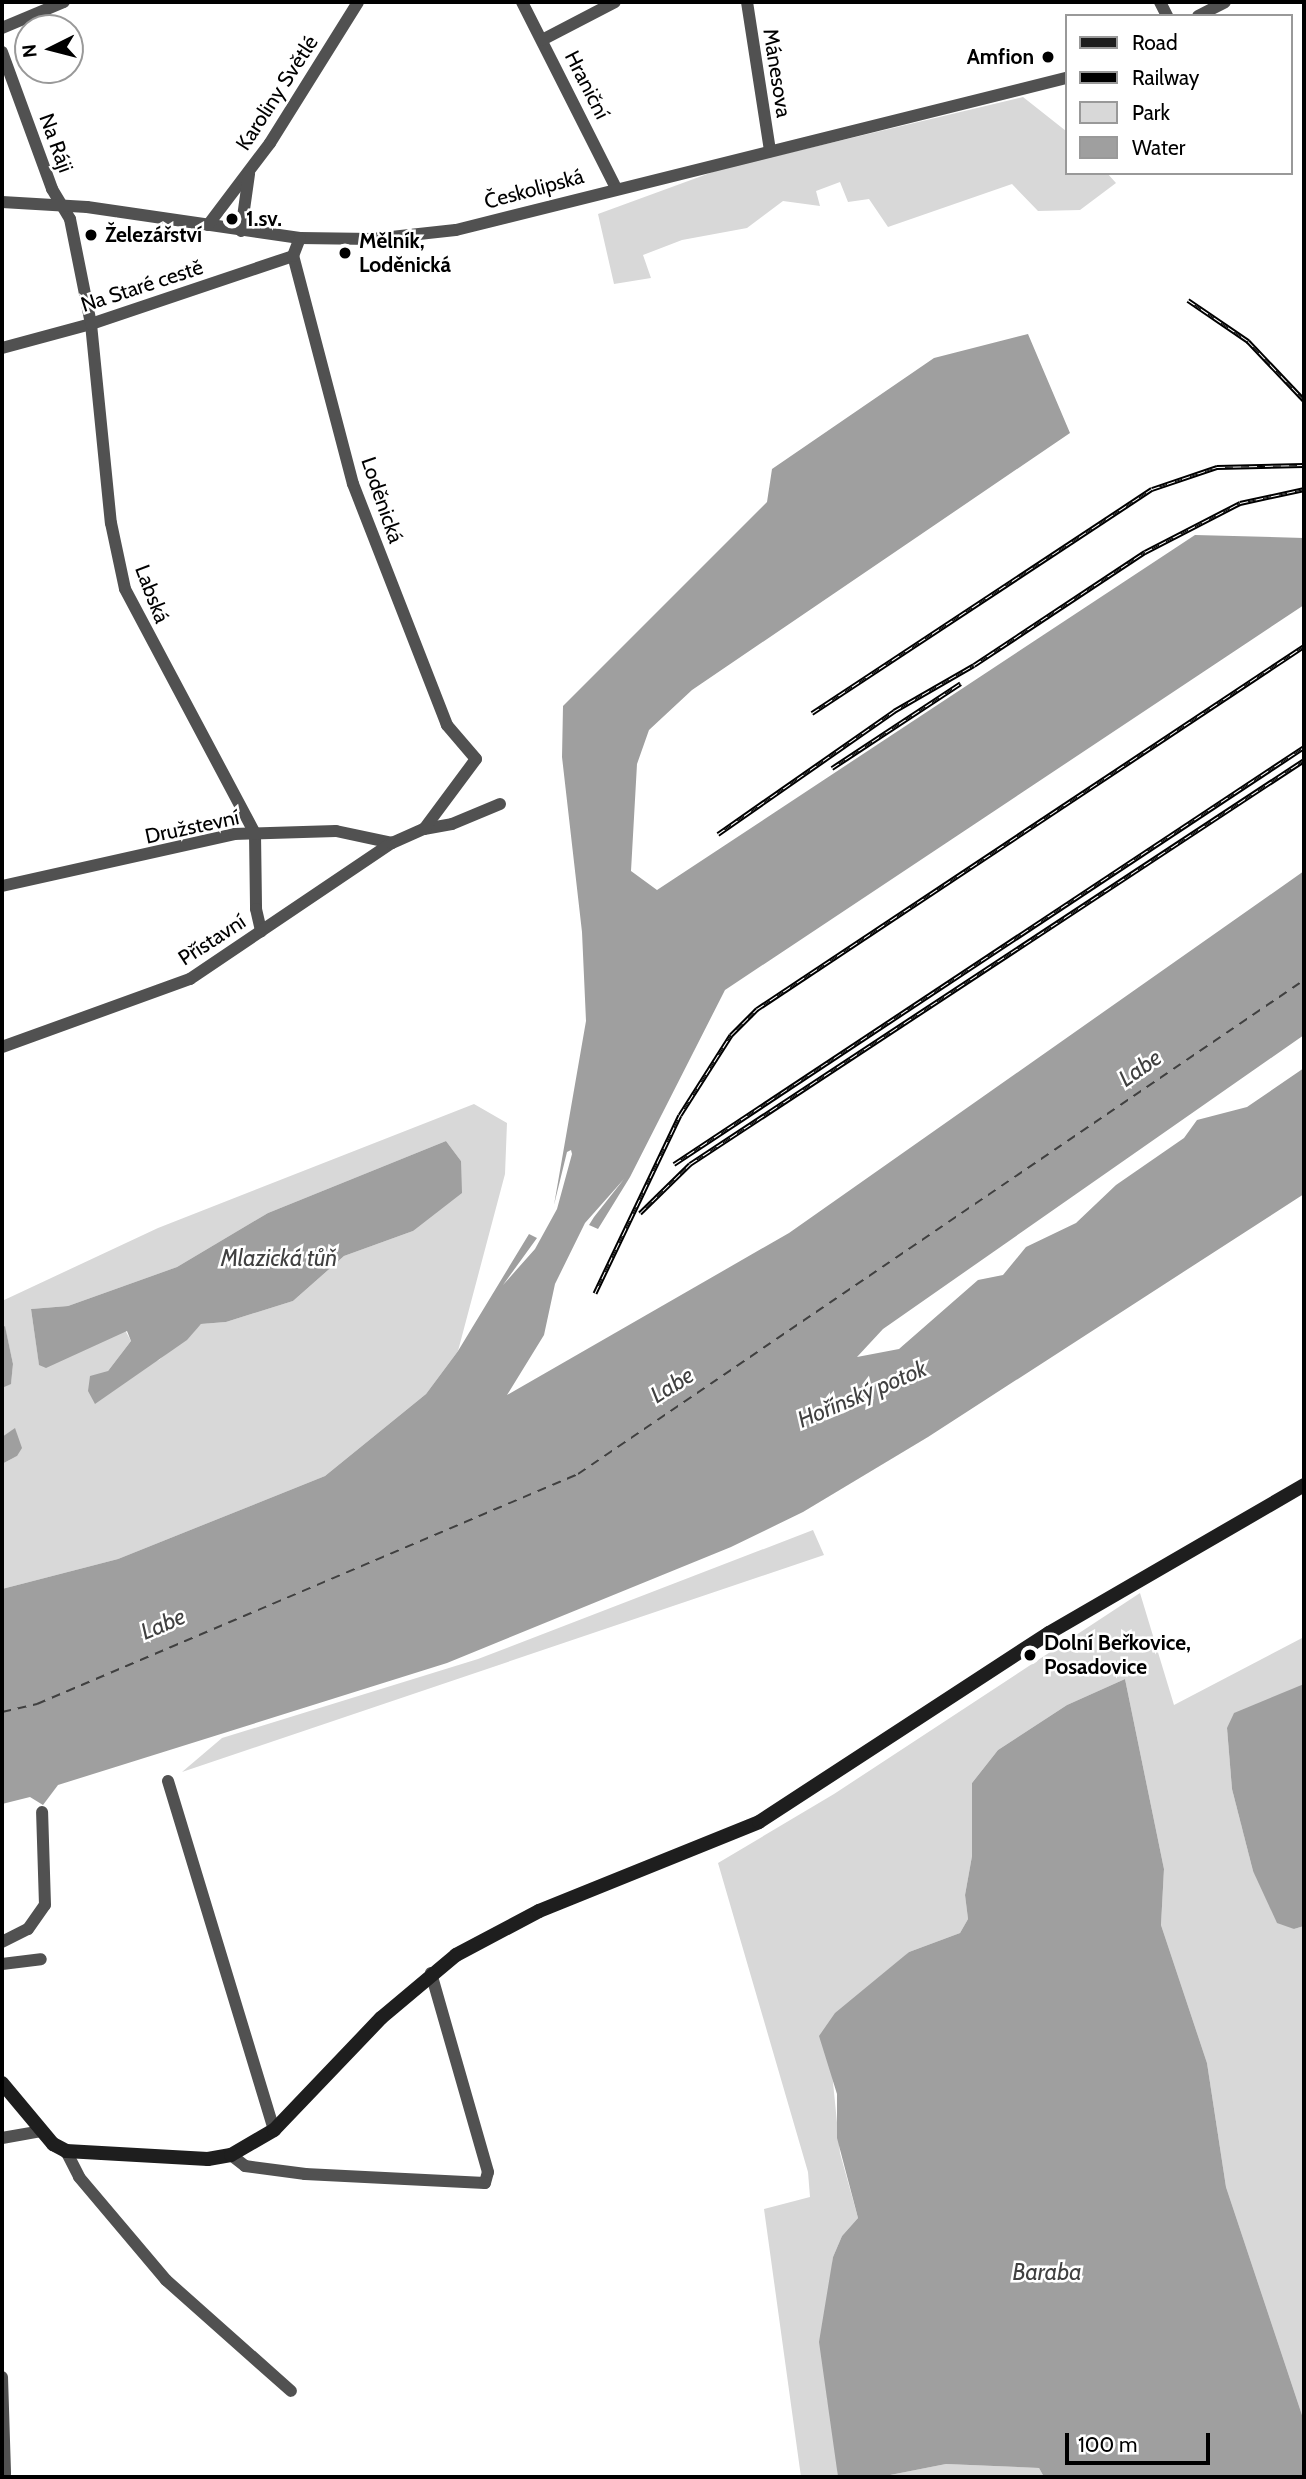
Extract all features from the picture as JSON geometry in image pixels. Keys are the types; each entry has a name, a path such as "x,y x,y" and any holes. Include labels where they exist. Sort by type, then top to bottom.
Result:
{"street":[{"path":"2,28 64,2"},
{"name":"Karoliny Světlé","path":"208,225 250,170 358,2"},
{"name":"Hraniční","path":"522,2 616,188"},
{"path":"542,40 615,2"},
{"name":"Mánesova","path":"747,2 770,151"},
{"path":"1202,14 1225,2"},
{"name":"Na Ráji","path":"2,52 52,189 63,206"},
{"name":"Českolipská","path":"2,202 63,206 300,238 373,239 456,230 616,188 1064,79"},
{"name":"Karoliny Světlé","path":"241,231 250,170"},
{"name":"Labská","path":"63,206 91,324 111,523 125,589 255,834 256,909 261,931"},
{"path":"293,256 300,238"},
{"name":"Na Staré cestě","path":"2,348 91,324 293,256"},
{"name":"Loděnická","path":"293,256 353,484 447,725 476,759"},
{"name":"Přístavní","path":"424,829 476,759"},
{"name":"Přístavní","path":"2,1047 190,979 392,843 424,829 452,824 500,804"},
{"name":"Družstevní","path":"2,886 234,834 336,831 392,843"},
{"path":"66,2151 208,2159 231,2155 274,2130 381,2018 431,1973 495,1931 759,1822 1049,1633 1304,1485"},
{"path":"168,1781 274,2130"},
{"path":"2,1942 28,1929 45,1905 42,1812"},
{"path":"2,1964 41,1959"},
{"path":"231,2155 245,2166 305,2174 485,2183 488,2172 431,1973"},
{"path":"2,2083 42,2131 66,2151 79,2177 166,2280 291,2390"},
{"path":"2,2138 42,2131"},
{"path":"2,2377 5,2474"}],"green space":[{"path":"1023,97 1064,129 1064,175 1109,175 1116,183 1080,210 1038,211 1012,184 888,227 869,199 848,202 840,182 816,191 820,206 783,201 747,228 682,240 643,255 651,278 614,284 598,214 721,169"},
{"path":"474,1104 507,1123 505,1174 458,1351 426,1394 325,1476 118,1559 2,1589 2,1464 17,1456 15,1429 2,1437 2,1388 11,1383 13,1364 5,1327 2,1328 2,1301 158,1228","holes":["446,1141 461,1161 413,1231 344,1256 293,1301 226,1322 201,1324 159,1360 108,1371 131,1341 125,1330 46,1367 39,1364 31,1309 68,1306 177,1267 268,1213"]},
{"path":"813,1530 824,1555 182,1772 222,1738 478,1659"},
{"path":"1140,1593 1174,1705 1304,1637 1304,1684 1227,1728 1232,1789 1253,1871 1294,1929 1304,1926 1304,2421 1226,2187 1207,2063 1161,1925 1164,1869 1125,1679 1067,1705 998,1750 972,1783 972,1856 965,1895 968,1919 960,1933 909,1952 878,1981 832,2072 840,2153 858,2218 842,2236 833,2257 829,2296 827,2398 833,2420 838,2477 801,2477 764,2209 810,2197 808,2172 718,1863 834,1794"},
{"path":"946,2464 1039,2468 1044,2477 880,2477"}],"water":[{"path":"1028,334 1070,433 692,690 649,730 637,764 631,871 657,890 1195,535 1304,538 1304,605 725,990 630,1177 598,1229 589,1225 624,1179 585,1223 555,1284 544,1335 507,1395 789,1233 1304,871 1304,1035 883,1329 857,1357 899,1349 978,1280 1003,1275 1026,1247 1076,1223 1116,1185 1184,1138 1197,1120 1247,1107 1304,1068 1304,1194 928,1437 803,1512 731,1547 447,1663 58,1785 43,1805 30,1797 2,1804 2,1589 118,1559 325,1476 426,1394 458,1351 529,1234 537,1238 503,1285 535,1249 557,1209 572,1154 571,1150 567,1152 554,1205 586,1021 582,932 562,757 563,706 767,502 772,469 934,358"},
{"name":"Mlazická tůň","path":"446,1141 461,1161 462,1193 413,1231 344,1256 293,1301 226,1322 201,1324 187,1340 95,1404 88,1391 90,1376 108,1371 131,1341 127,1331 46,1368 39,1365 31,1309 68,1306 177,1267 268,1213"},
{"path":"5,1326 13,1364 11,1384 2,1388 2,1328"},
{"path":"15,1428 22,1448 17,1456 2,1464 2,1437"},
{"name":"Baraba","path":"1125,1679 1164,1869 1161,1925 1207,2063 1226,2187 1304,2421 1304,2477 1044,2477 1039,2468 946,2464 880,2477 838,2477 819,2342 833,2257 842,2236 858,2218 837,2138 837,2094 819,2036 835,2013 909,1952 960,1933 968,1919 965,1895 972,1856 972,1783 998,1750 1067,1705"},
{"path":"1304,1684 1304,1926 1294,1929 1277,1923 1253,1871 1232,1789 1227,1728 1234,1713"}],"ferry route":[{"path":"2,1712 37,1704 578,1474 1304,980"}],"railway":[{"path":"1188,300 1248,341 1304,400"},
{"path":"812,713 1152,489 1217,467 1304,465"},
{"path":"718,834 894,711 974,665 1145,552 1240,503 1304,489"},
{"path":"595,1293 680,1115 731,1035 757,1009 1304,646"},
{"path":"832,768 961,683"},
{"path":"674,1164 1304,747"},
{"path":"640,1213 690,1164 1304,760"}],"place":[{"name":"Amfion","path":"1048,57"},
{"name":"1.sv.","path":"232,219"},
{"name":"Železářství","path":"91,235"},
{"name":"Mělník, Loděnická","path":"345,253"},
{"name":"Dolní Beřkovice, Posadovice","path":"1030,1655"}],"water label":[{"name":"Labe","path":"1140,1068"},
{"name":"Labe","path":"672,1385"},
{"name":"Hořínský potok","path":"862,1394"},
{"name":"Labe","path":"163,1624"}]}
